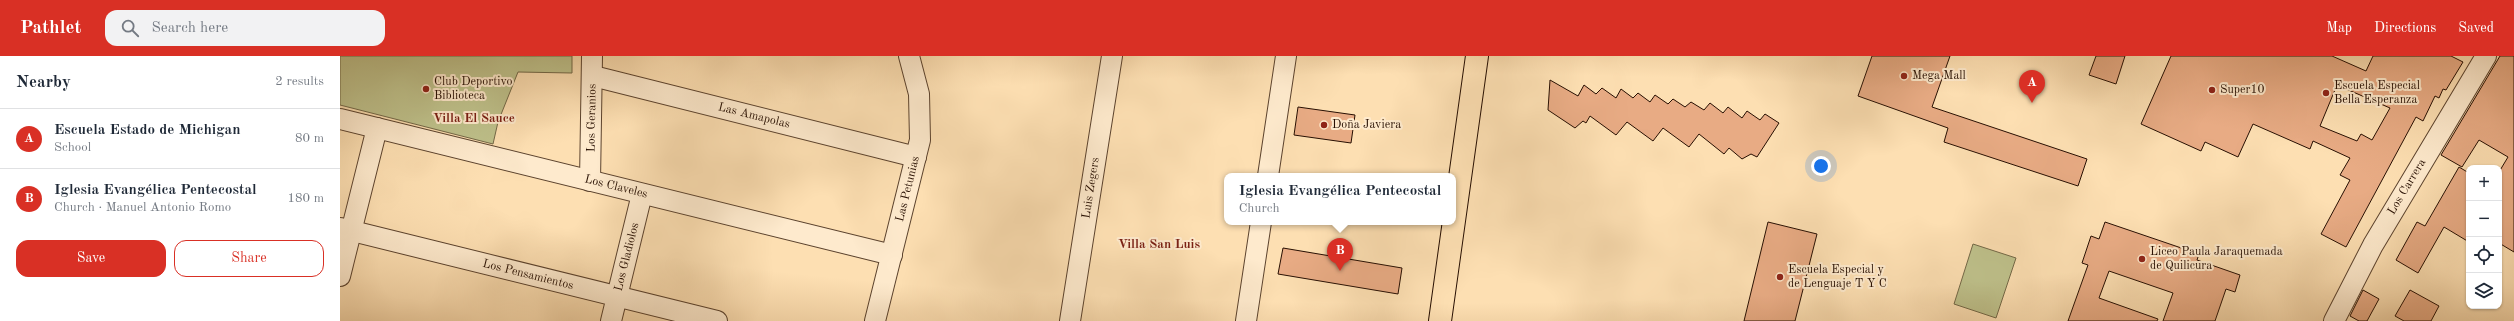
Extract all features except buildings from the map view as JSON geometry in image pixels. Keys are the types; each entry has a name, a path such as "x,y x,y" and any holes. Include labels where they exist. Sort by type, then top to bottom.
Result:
{"main road":[{"path":"1456,206 1477,56"},
{"path":"1440,321 1453,225"}],"street":[{"name":"Los Geranios","path":"590,180 592,56"},
{"name":"Las Petunias","path":"876,321 920,140 921,108 909,56"},
{"name":"Luis Zegers","path":"1070,321 1112,56"},
{"path":"1268,173 1286,56"},
{"name":"Los Carrera","path":"2334,321 2373,245 2486,56"},
{"name":"Las Amapolas","path":"592,76 916,157"},
{"name":"Los Claveles","path":"340,119 892,255"},
{"path":"340,276 346,230 377,128"},
{"name":"Los Gladiolos","path":"611,321 642,194"},
{"path":"1246,321 1261,225"},
{"name":"Los Pensamientos","path":"346,230 717,321"}],"green space":[{"name":"Club Deportivo Biblioteca","path":"340,56 572,56 572,73 518,72 498,122 493,144 340,105"},
{"path":"1973,244 2016,258 1996,318 1954,304"}],"place":[{"name":"Mega Mall","path":"1904,76"},
{"name":"Club Deportivo Biblioteca","path":"426,89"},
{"name":"Super10","path":"2212,90"},
{"name":"Escuela Especial Bella Esperanza","path":"2326,93"},
{"name":"Escuela Estado de Michigan","path":"2032,103"},
{"name":"Doña Javiera","path":"1324,125"},
{"name":"Liceo Paula Jaraquemada de Quilicura","path":"2142,259"},
{"name":"Iglesia Evangélica Pentecostal","path":"1340,271"},
{"name":"Escuela Especial y de Lenguaje T Y C","path":"1780,277"}],"district":[{"name":"Villa El Sauce","path":"474,118"},
{"name":"Villa San Luis","path":"1159,244"}]}
